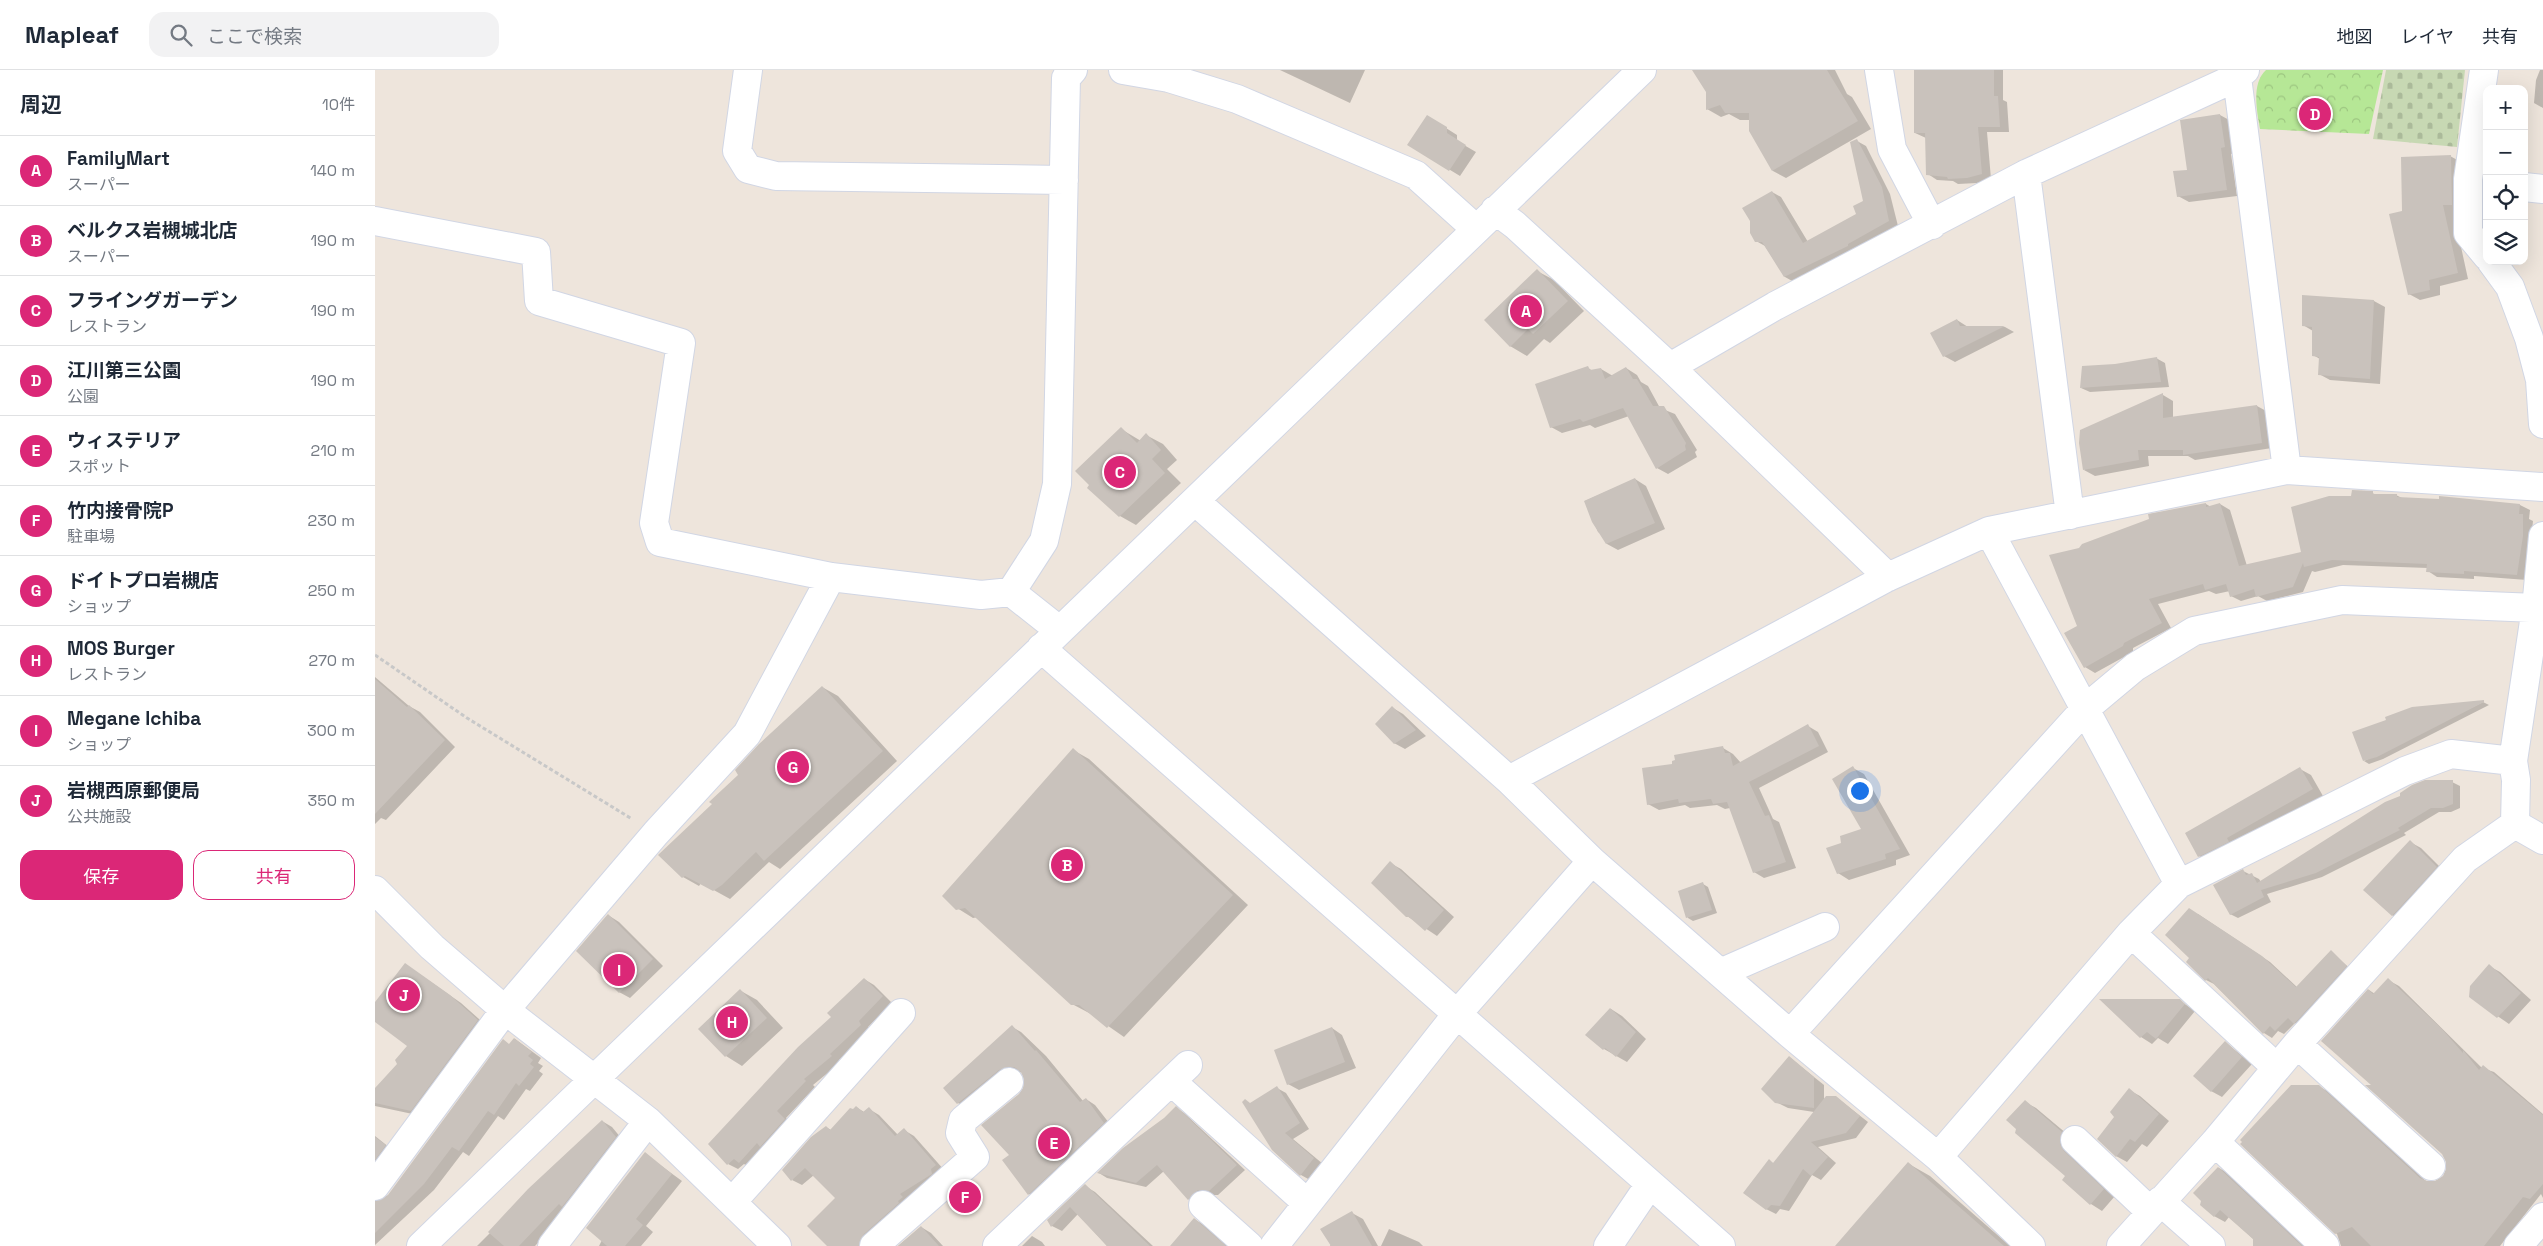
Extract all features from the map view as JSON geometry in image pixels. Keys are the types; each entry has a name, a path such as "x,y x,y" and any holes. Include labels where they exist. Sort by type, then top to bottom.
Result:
{"street":[{"path":"748,70 737,151 748,169 776,176 1064,180"},
{"path":"1011,592 1044,541 1057,484 1066,78 1073,70"},
{"path":"1123,70 1170,74 1237,99 1416,175 1476,229"},
{"path":"421,1246 1642,70"},
{"path":"1879,70 1892,149 1932,225"},
{"path":"2483,251 2468,232 2477,180 2484,70"},
{"path":"1670,367 1775,306 2026,174 2241,74 2287,470"},
{"path":"2026,174 2070,515"},
{"path":"2528,187 2543,189"},
{"path":"1495,210 1520,230 1670,367 1888,577"},
{"path":"375,221 536,252 539,301 681,343 654,523 660,542 831,577 981,595 1011,592"},
{"path":"2494,265 2510,286 2529,338 2541,381 2543,424"},
{"path":"1509,780 1888,577 1989,531 2287,470 2543,487"},
{"path":"1195,501 1509,780 1592,861 1790,1034 1938,1157 2031,1246"},
{"path":"1989,531 2086,708 2179,884"},
{"path":"2515,824 2516,780 2513,761 2536,608 2543,536"},
{"path":"375,1186 505,1010 656,833 747,734 831,577"},
{"path":"1011,592 1050,639 1457,1014 1721,1246"},
{"path":"1790,1034 2086,708 2135,667 2194,631 2341,600 2536,608"},
{"path":"1938,1157 2131,932 2179,884 2405,771 2451,754 2513,761"},
{"path":"2515,824 2543,840"},
{"path":"2123,1245 2155,1206 2215,1142 2297,1044 2465,859 2515,824"},
{"path":"1274,1246 1457,1014 1592,861"},
{"path":"375,890 432,947 505,1010 648,1121 777,1246"},
{"path":"1721,973 1825,927"},
{"path":"2131,932 2277,1068"},
{"path":"732,1202 901,1013"},
{"path":"2297,1044 2431,1166"},
{"path":"997,1246 1180,1073 1307,1203"},
{"path":"874,1246 975,1157 960,1133 963,1120 1009,1082"},
{"path":"552,1246 648,1121"},
{"path":"2075,1140 2155,1206 2211,1246"},
{"path":"2215,1142 2325,1246"},
{"path":"1608,1246 1650,1184"},
{"path":"1203,1205 1249,1246"},
{"path":"2518,1246 2543,1217"}],"path":[{"path":"375,656 467,718 656,833"}],"green space":[{"path":"2266,70 2383,70 2369,134 2260,129 2256,98 2258,83"},
{"path":"2386,70 2465,70 2457,147 2373,139"}],"building":[{"path":"1692,70 1827,70 1858,121 1772,171 1749,131 1749,113 1725,113 1720,105 1706,110 1706,92"},
{"path":"1914,70 1994,70 1994,96 1998,96 2000,127 1978,127 1982,174 1967,178 1948,179 1947,177 1926,175 1925,133 1914,133"},
{"path":"2220,114 2225,147 2221,148 2227,190 2177,197 2173,171 2187,170 2180,120"},
{"path":"1427,115 1447,127 1447,133 1466,145 1449,171 1407,145"},
{"path":"1857,139 1882,187 1889,221 1848,244 1848,246 1784,277 1762,242 1755,242 1750,233 1750,221 1742,208 1772,191 1803,243 1856,214 1853,206 1863,201 1850,142"},
{"path":"2451,155 2452,205 2443,205 2458,273 2429,280 2430,290 2408,295 2389,214 2402,211 2401,157"},
{"path":"1537,269 1568,301 1533,334 1528,329 1510,347 1484,320"},
{"path":"2302,295 2374,300 2370,379 2318,375 2319,357 2312,356 2312,327 2302,326"},
{"path":"1957,319 1960,326 2005,326 1943,357 1930,333"},
{"path":"2157,357 2161,382 2080,388 2082,366 2115,364"},
{"path":"1588,366 1590,370 1601,368 1605,379 1626,367 1633,379 1637,379 1653,406 1664,406 1686,443 1686,450 1656,469 1623,408 1583,422 1580,419 1550,428 1535,384"},
{"path":"2163,393 2163,418 2257,405 2262,443 2183,455 2183,450 2138,450 2139,460 2083,470 2079,443 2080,430"},
{"path":"1121,427 1137,443 1146,433 1161,450 1152,459 1165,473 1119,517 1087,488 1089,485 1075,471"},
{"path":"1635,478 1655,523 1606,544 1592,522 1584,501"},
{"path":"2352,490 2373,491 2373,494 2397,494 2397,497 2439,499 2439,496 2520,504 2519,514 2523,514 2523,536 2517,575 2464,571 2464,574 2426,572 2427,564 2332,560 2304,567 2303,563 2293,587 2256,597 2254,589 2230,597 2226,584 2205,590 2203,584 2149,599 2162,623 2124,643 2123,646 2084,668 2064,633 2077,626 2049,555 2079,548 2082,544 2149,519 2148,514 2206,503 2206,507 2220,503 2239,566 2301,552 2291,507 2329,496 2351,496"},
{"path":"375,679 407,707 409,705 445,740 375,814"},
{"path":"822,686 883,751 764,861 756,852 722,885 713,891 685,876 682,878 658,855 712,804 709,802 738,775 735,770 759,744"},
{"path":"2484,700 2484,702 2377,757 2363,761 2352,732 2386,720 2385,717 2412,707"},
{"path":"1392,706 1416,730 1394,744 1375,724"},
{"path":"1808,724 1819,746 1749,782 1765,816 1769,815 1786,862 1753,873 1727,802 1713,804 1711,799 1679,803 1678,799 1647,805 1642,768 1672,764 1672,761 1675,760 1674,755 1723,746 1725,753 1730,753 1733,766"},
{"path":"1073,748 1233,895 1107,1028 1079,1005 1071,1005 965,908 956,910 942,896"},
{"path":"1853,766 1900,849 1885,854 1886,859 1837,874 1826,848 1841,843 1840,836 1861,829 1832,779"},
{"path":"2300,767 2313,789 2227,838 2229,842 2198,857 2185,833"},
{"path":"2425,780 2453,780 2453,804 2443,808 2431,808 2398,828 2400,830 2316,873 2261,890 2264,897 2230,915 2213,885 2243,869 2246,875 2252,873 2257,883 2385,802 2400,796 2400,793 2412,785"},
{"path":"2410,840 2437,867 2392,916 2363,890"},
{"path":"1390,861 1444,910 1425,931 1409,917 1406,917 1371,883"},
{"path":"1703,882 1712,910 1686,918 1678,891"},
{"path":"2189,908 2262,956 2296,987 2331,950 2347,966 2294,1024 2288,1018 2275,1031 2270,1026 2263,1034 2208,978 2205,981 2186,962 2189,958 2165,935"},
{"path":"608,914 653,959 619,993 576,951"},
{"path":"405,963 450,995 478,1020 411,1111 375,1103 375,1088 397,1064 395,1060 407,1046 375,1022 375,1002"},
{"path":"2489,964 2521,993 2497,1018 2469,997 2470,986"},
{"path":"864,978 883,996 859,1021 861,1025 830,1054 832,1056 804,1079 806,1081 777,1111 785,1119 760,1147 757,1143 739,1163 734,1159 727,1165 708,1144 798,1047 831,1017 827,1013"},
{"path":"2388,978 2442,1029 2463,1053 2463,1050 2479,1070 2483,1065 2543,1115 2543,1184 2530,1199 2523,1197 2484,1246 2371,1246 2352,1227 2335,1234 2240,1144 2242,1142 2240,1140 2291,1085 2319,1085 2420,1178 2427,1181 2435,1181 2443,1176 2446,1162 2442,1154 2365,1085 2371,1085 2321,1041 2368,989 2373,994"},
{"path":"740,989 767,1018 725,1057 698,1029"},
{"path":"2099,999 2180,999 2185,1004 2156,1039 2147,1032 2140,1038"},
{"path":"1610,1008 1636,1032 1616,1057 1605,1048 1603,1050 1585,1035"},
{"path":"1012,1025 1080,1102 1086,1098 1104,1123 1028,1195 1002,1160 1009,1155 981,1125 1019,1094 1023,1088 1024,1080 1021,1072 1014,1067 999,1070 957,1104 943,1088"},
{"path":"1332,1027 1345,1062 1287,1085 1274,1050"},
{"path":"514,1038 532,1052 528,1056 533,1060 530,1064 534,1067 519,1086 516,1083 494,1115 488,1111 459,1151 452,1147 424,1184 375,1233 375,1201 388,1195 503,1039 509,1044"},
{"path":"2225,1041 2242,1057 2211,1092 2193,1076"},
{"path":"1789,1056 1814,1077 1814,1108 1775,1103 1761,1089"},
{"path":"1277,1086 1300,1123 1285,1133 1314,1158 1300,1176 1272,1150 1242,1102 1245,1099 1250,1103"},
{"path":"2129,1088 2159,1114 2135,1142 2130,1139 2116,1157 2097,1139 2114,1117 2110,1112"},
{"path":"1826,1096 1836,1096 1860,1116 1846,1133 1811,1142 1828,1157 1811,1176 1803,1169 1780,1206 1771,1205 1766,1210 1743,1193 1769,1159 1773,1163"},
{"path":"2025,1100 2062,1132 2060,1144 2064,1151 2104,1189 2090,1205 2062,1180 2065,1176 2015,1133 2016,1129 2006,1120"},
{"path":"856,1106 863,1112 869,1107 895,1136 904,1128 936,1165 931,1169 932,1174 900,1194 903,1197 898,1201 899,1203 864,1234 859,1246 827,1246 807,1226 835,1198 805,1168 791,1181 782,1170 811,1137 826,1126 830,1130 850,1108 853,1109"},
{"path":"1176,1106 1237,1165 1209,1191 1198,1190 1188,1200 1157,1165 1136,1183 1097,1173 1123,1148 1164,1118"},
{"path":"602,1120 616,1137 562,1207 559,1204 519,1246 504,1246 488,1232 528,1189"},
{"path":"375,1137 386,1145 375,1160"},
{"path":"645,1152 672,1174 636,1219 643,1225 625,1246 607,1246 586,1228"},
{"path":"1908,1162 2004,1246 1835,1246"},
{"path":"2218,1167 2302,1246 2253,1246 2253,1239 2220,1210 2214,1217 2200,1205 2201,1201 2193,1193"},
{"path":"1085,1184 1150,1246 1107,1246 1070,1207 1051,1227 1047,1220"},
{"path":"1352,1211 1372,1246 1331,1246 1320,1229"},
{"path":"1194,1218 1226,1246 1170,1246"},
{"path":"921,1226 939,1246 898,1246"}],"place":[{"name":"江川第三公園","path":"2315,114"},
{"name":"FamilyMart","path":"1526,311"},
{"name":"フライングガーデン","path":"1120,472"},
{"name":"ドイトプロ岩槻店","path":"793,767"},
{"name":"ベルクス岩槻城北店","path":"1067,865"},
{"name":"Megane Ichiba","path":"619,970"},
{"name":"岩槻西原郵便局","path":"404,995"},
{"name":"MOS Burger","path":"732,1022"},
{"name":"ウィステリア","path":"1054,1143"},
{"name":"竹内接骨院P","path":"965,1197"}]}
